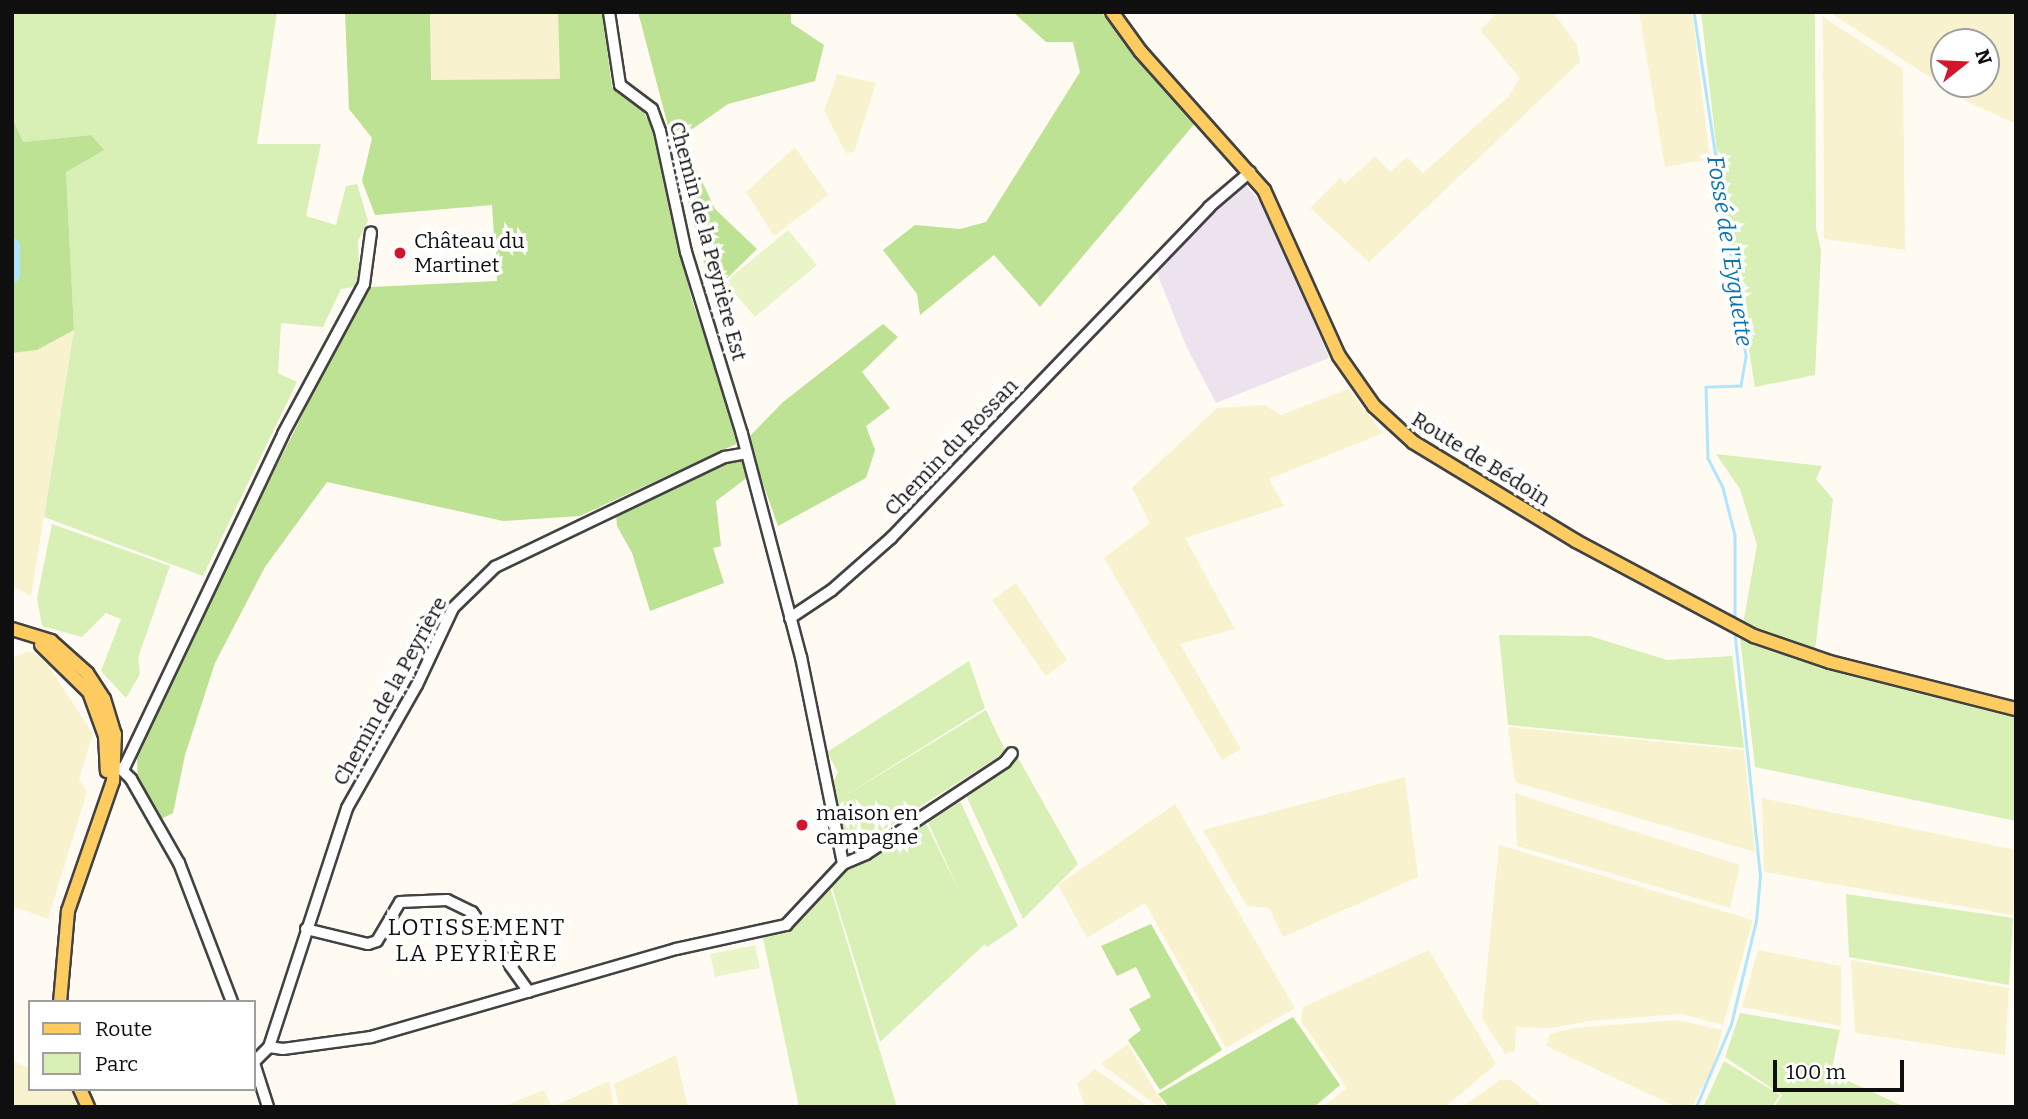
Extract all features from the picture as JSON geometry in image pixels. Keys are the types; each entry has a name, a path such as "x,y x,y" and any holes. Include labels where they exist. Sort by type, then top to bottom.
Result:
{"main road":[{"name":"Route de Bédoin","path":"1112,12 1141,52 1250,172 1275,208 1329,335 1354,382 1393,426 1429,454 1754,636 1830,662 2016,709"},
{"path":"12,630 46,648 89,692 115,769"},
{"path":"12,630 51,641 87,673 109,713 115,769 68,911 60,1000"},
{"path":"81,1091 88,1107"}],"street":[{"name":"Chemin de la Peyrière Est","path":"609,12 620,85 652,110 660,131 686,252 747,453"},
{"name":"Chemin du Rossan","path":"790,618 832,590 891,538 1209,206 1250,172"},
{"path":"231,1000 179,863 115,769 283,435 364,284 371,232"},
{"path":"747,453 819,731 843,863"},
{"name":"Chemin de la Peyrière","path":"256,1060 269,1046 347,808 417,685 453,608 495,567 725,457 747,453"},
{"path":"269,1046 283,1049 371,1037 676,949 786,925 843,863 866,854 1005,762 1012,753"},
{"path":"306,929 368,944 376,941 400,902 447,900 472,912 529,992"},
{"path":"256,1068 268,1107"}],"shaded area":[{"path":"430,12 558,12 560,80 431,80"},
{"path":"1498,12 1553,12 1577,45 1580,62 1369,262 1310,208 1340,178 1345,184 1375,156 1390,172 1407,157 1423,173 1508,97 1520,78 1480,30"},
{"path":"1639,12 1692,12 1710,159 1665,167"},
{"path":"1829,12 2016,12 2016,124 1962,98 2000,98 2000,28 1930,28 1930,77"},
{"path":"1823,17 1903,69 1905,250 1824,239"},
{"path":"837,74 876,83 854,152 846,153 824,111"},
{"path":"795,147 828,195 774,236 746,192"},
{"path":"1246,185 1263,205 1292,266 1329,358 1216,403 1187,348 1155,268 1231,193"},
{"path":"74,330 31,596 12,586 12,353 37,350"},
{"path":"1348,389 1383,433 1269,479 1284,506 1185,538 1235,629 1180,644 1241,749 1222,760 1104,558 1150,523 1132,488 1217,408 1264,405 1281,415"},
{"path":"1016,583 1067,660 1046,676 992,600"},
{"path":"29,651 44,659 93,734 79,779 87,792 48,919 12,906 12,658"},
{"path":"1508,727 1744,750 1755,852 1515,782"},
{"path":"1405,777 1418,877 1283,937 1269,908 1247,906 1203,830"},
{"path":"1515,793 1740,865 1730,908 1517,846"},
{"path":"1762,798 2016,850 2013,915 1764,872"},
{"path":"1175,804 1295,1008 1226,1048 1145,903 1087,938 1058,885"},
{"path":"1499,845 1753,920 1723,1025 1682,1014 1589,1021 1551,1028 1516,1027 1515,1051 1505,1054 1482,1018"},
{"path":"1429,950 1496,1064 1445,1107 1322,1107 1347,1088 1301,1021 1303,1007"},
{"path":"1758,950 1841,966 1841,1026 1742,1007"},
{"path":"1851,960 2009,988 2005,1055 1855,1033"},
{"path":"1678,1020 1722,1030 1713,1067 1692,1107 1677,1107 1546,1046 1550,1034 1573,1028"},
{"path":"1128,1044 1167,1107 1156,1105 1101,1064"},
{"path":"676,1055 688,1107 619,1107 614,1084"},
{"path":"12,1060 28,1068 28,1091 74,1091 81,1107 12,1107"},
{"path":"1095,1069 1149,1107 1085,1107 1077,1084"},
{"path":"1500,1080 1511,1080 1544,1107 1462,1107"},
{"path":"609,1081 614,1107 552,1107"},
{"path":"544,1090 552,1107 502,1107"}],"green space":[{"path":"12,12 277,12 257,144 321,144 306,216 336,225 346,186 357,184 368,221 358,241 360,286 341,289 323,327 281,323 278,373 297,382 203,576 44,517 74,330 66,172 91,135 23,142 12,117"},
{"path":"345,12 430,12 431,80 560,79 558,12 602,12 612,87 642,110 651,124 691,297 736,429 736,444 580,516 503,521 327,482 265,567 215,663 185,755 173,813 159,820 138,783 137,758 217,584 362,297 371,287 497,281 492,205 375,215 362,181 372,138 349,109"},
{"path":"638,12 791,12 791,23 824,45 815,81 728,104 681,137 715,209 757,249 712,293"},
{"path":"1013,12 1101,12 1196,122 1040,307 994,255 920,315 917,294 883,250 915,225 960,229 986,222 1080,72 1073,42 1046,42"},
{"path":"1701,12 1815,12 1816,228 1821,251 1815,375 1755,387 1718,162"},
{"path":"12,117 23,142 91,135 104,150 66,172 74,330 37,350 12,353"},
{"path":"788,230 817,265 755,317 725,282"},
{"path":"883,324 898,337 862,372 890,408 866,426 875,450 866,478 778,526 747,439 783,402"},
{"path":"1716,454 1822,466 1816,479 1833,499 1815,650 1743,624 1757,545 1740,489"},
{"path":"731,462 743,462 748,477 716,501 721,546 713,548 724,583 650,611 632,553 617,526 616,513"},
{"path":"52,524 170,566 138,658 140,674 126,698 101,671 121,619 106,613 82,637 42,626 37,598"},
{"path":"1499,635 1590,636 1667,660 1732,656 1744,748 1508,725"},
{"path":"1740,638 1797,659 2016,716 2016,821 1755,767"},
{"path":"969,661 985,708 838,800 986,710 1006,752 850,851 844,846 831,787 838,772 827,752"},
{"path":"1017,756 1078,864 1023,919 965,793"},
{"path":"955,801 961,803 1018,926 987,947 985,944 880,1042 830,881 924,819 962,897 926,818"},
{"path":"829,883 897,1107 799,1107 763,938 805,917"},
{"path":"1846,894 2013,918 2009,985 1849,957"},
{"path":"1151,924 1222,1050 1160,1090 1128,1040 1141,1030 1129,1009 1151,997 1136,967 1117,976 1101,946"},
{"path":"755,945 760,968 715,977 710,954"},
{"path":"1740,1013 1840,1030 1831,1073 1905,1107 1774,1107 1782,1095 1725,1057"},
{"path":"1293,1017 1340,1085 1314,1107 1169,1107 1158,1094"},
{"path":"1724,1061 1780,1095 1772,1107 1703,1107"}],"waterway":[{"name":"Fossé de l'Eyguette","path":"1694,12 1746,357 1741,386 1706,387 1708,458 1723,488 1735,535 1735,619"},
{"path":"12,246 12,275"},
{"name":"Fossé de l'Eyguette","path":"1696,1107 1731,1024 1756,921 1760,876 1734,629"}],"place":[{"name":"Château du Martinet","path":"400,253"},
{"name":"maison en campagne","path":"802,825"}],"district":[{"name":"LOTISSEMENT LA PEYRIÈRE","path":"477,940"}]}
